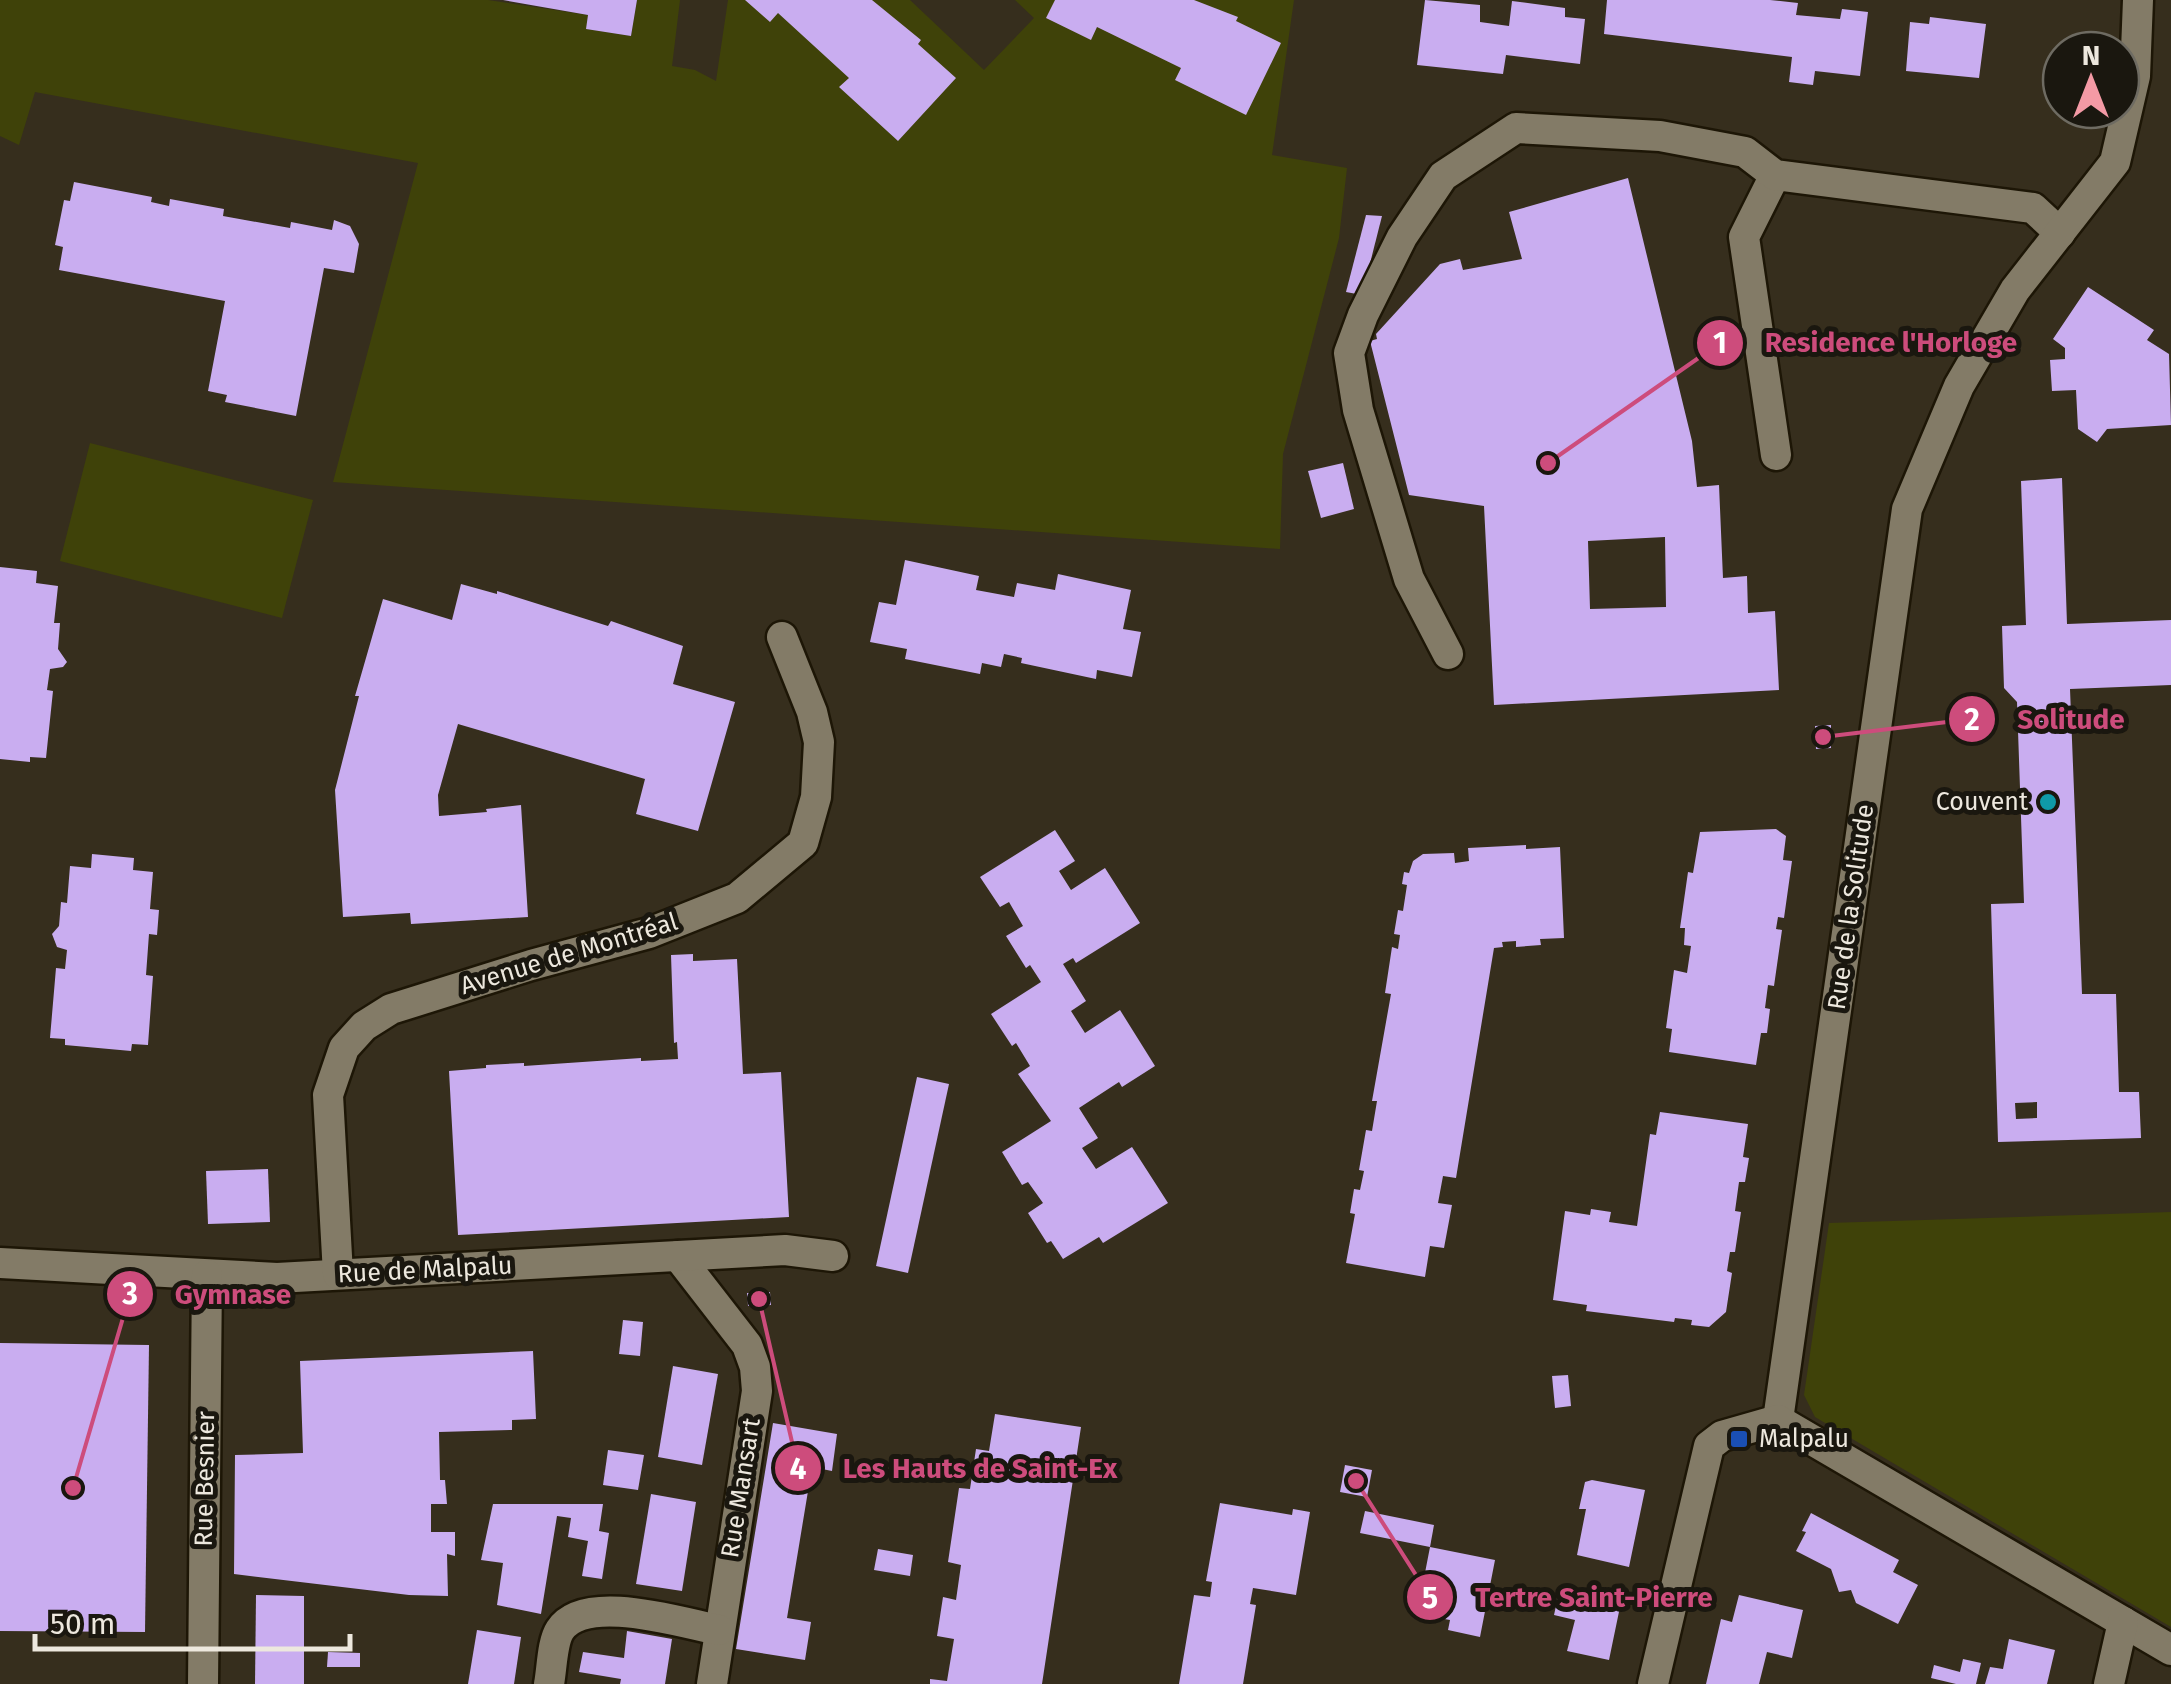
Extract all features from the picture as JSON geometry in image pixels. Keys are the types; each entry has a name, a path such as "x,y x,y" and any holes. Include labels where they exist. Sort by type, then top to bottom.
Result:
{"street":[{"name":"Rue de la Solitude","path":"1778,1420 1907,509 1959,386 2015,290 2115,162 2135,76 2138,0"},
{"path":"1448,654 1409,579 1358,410 1349,353 1402,237 1443,176 1516,128 1660,136 1745,152 1775,176 2033,208 2060,233"},
{"path":"1775,176 1744,237 1776,456"},
{"name":"Avenue de Montréal","path":"338,1274 328,1095 344,1048 364,1026 391,1009 649,933 737,898 803,843 816,797 819,742 812,712 782,637"},
{"name":"Rue de Malpalu","path":"0,1264 277,1278 731,1252 785,1250 832,1256"},
{"name":"Rue Mansart","path":"678,1256 747,1345 755,1367 756,1391 712,1684"},
{"name":"Rue Besnier","path":"204,1684 206,1275"},
{"path":"1653,1684 1710,1446 1722,1436 1778,1420 2171,1650"},
{"path":"549,1684 559,1630 578,1614 612,1610 720,1630"},
{"path":"2108,1684 2123,1622"}],"shaded area":[{"path":"0,0 488,0 588,15 587,29 631,36 637,0 680,0 672,66 695,70 716,81 728,0 910,0 984,70 1034,18 1015,0 1294,0 1272,155 1347,168 1339,238 1283,454 1280,549 333,482 418,163 35,92 19,145 0,136"},
{"path":"90,443 313,500 282,618 60,561"},
{"path":"2171,1212 2171,1627 1815,1417 1804,1395 1829,1223"}],"building":[{"path":"503,0 637,0 631,36 586,29 588,15"},
{"path":"745,0 872,0 921,40 918,44 956,78 898,141 839,87 849,78 778,13 770,22"},
{"path":"1055,0 1194,0 1238,17 1236,21 1281,43 1246,115 1175,80 1181,68 1097,27 1091,40 1046,18"},
{"path":"1425,0 1480,5 1480,22 1509,26 1512,1 1565,8 1565,17 1585,19 1580,64 1506,55 1503,74 1417,65"},
{"path":"1607,0 1770,0 1798,3 1796,15 1840,19 1842,9 1868,12 1860,76 1815,71 1813,85 1789,82 1792,57 1604,34"},
{"path":"1930,17 1986,24 1979,78 1906,71 1910,22 1929,24"},
{"path":"1628,178 1692,441 1697,487 1719,485 1723,578 1747,576 1748,613 1775,611 1779,690 1494,705 1484,506 1409,495 1370,341 1377,339 1376,334 1440,264 1460,259 1463,270 1522,259 1509,212","holes":["1665,537 1666,607 1590,609 1588,541"]},
{"path":"74,182 152,197 151,202 169,206 170,199 224,209 223,216 290,228 291,222 332,230 334,220 350,226 359,244 354,273 324,268 296,416 225,402 227,395 208,391 225,301 59,270 63,247 55,245 64,200 70,201"},
{"path":"1366,215 1382,216 1362,295 1346,292"},
{"path":"2088,287 2154,330 2147,340 2169,354 2171,425 2107,429 2097,442 2078,429 2076,390 2052,391 2050,360 2065,359 2065,348 2053,339"},
{"path":"1343,463 1354,509 1321,518 1308,471"},
{"name":"Couvent","path":"2062,478 2067,624 2171,620 2171,685 2070,689 2082,994 2116,994 2119,1092 2139,1092 2141,1138 1998,1142 1991,904 2024,903 2017,702 2004,688 2002,626 2026,625 2021,481","holes":["2037,1102 2037,1118 2016,1119 2015,1103"]},
{"path":"905,560 979,576 976,590 1014,597 1017,583 1055,590 1058,574 1131,590 1123,629 1141,632 1132,677 1097,670 1096,679 1021,663 1022,658 1004,654 1001,667 982,663 980,674 905,659 907,649 870,642 879,602 896,605"},
{"path":"0,567 37,571 36,583 58,586 54,623 60,623 58,649 67,662 63,667 50,669 47,690 53,691 46,758 30,757 30,762 0,759"},
{"path":"461,584 497,591 608,626 611,621 683,646 673,684 735,702 698,831 636,814 645,779 458,724 438,795 439,816 521,805 528,917 411,924 410,913 343,917 335,790 359,696 355,696 383,599 452,620"},
{"path":"1831,725 1831,748 1816,749 1815,726"},
{"path":"1776,829 1786,836 1783,860 1792,861 1784,918 1778,917 1776,929 1782,930 1774,986 1768,985 1767,1033 1761,1033 1756,1065 1669,1052 1672,1029 1666,1028 1674,970 1687,973 1691,946 1684,945 1685,928 1680,928 1688,872 1693,873 1700,832"},
{"path":"1055,830 1075,861 1059,871 1071,890 1105,868 1140,923 1076,963 1073,958 1063,964 1086,1001 1071,1011 1085,1033 1120,1010 1155,1066 1122,1087 1119,1082 1079,1108 1098,1138 1082,1148 1096,1169 1132,1147 1168,1203 1103,1243 1099,1237 1063,1259 1051,1241 1047,1243 1028,1213 1043,1203 1028,1182 1022,1185 1002,1152 1051,1121 1018,1074 1030,1066 991,1014 1041,982 1030,965 1026,968 1006,936 1023,926 1009,902 1000,907 980,877"},
{"path":"1526,845 1526,849 1560,847 1564,938 1540,939 1541,945 1516,947 1516,941 1502,942 1503,947 1494,948 1456,1178 1443,1176 1438,1203 1452,1205 1444,1248 1430,1246 1425,1277 1346,1263 1355,1214 1350,1213 1354,1189 1360,1190 1366,1130 1372,1131 1377,1101 1372,1101 1391,994 1385,993 1392,947 1398,949 1400,935 1394,934 1407,885 1402,884 1404,872 1409,873 1413,861 1423,854 1454,853 1455,863 1469,861 1468,848"},
{"path":"92,854 134,858 133,870 153,872 150,909 159,910 157,935 149,934 146,975 153,976 148,1045 132,1044 131,1051 65,1045 65,1039 50,1038 56,968 65,969 67,950 57,947 52,934 59,926 61,902 67,903 70,866 91,868"},
{"path":"693,954 693,961 737,959 743,1074 781,1072 789,1217 458,1235 449,1071 524,1063 678,1059 671,955"},
{"path":"917,1077 949,1084 908,1273 876,1266"},
{"path":"1660,1112 1748,1124 1743,1157 1749,1158 1745,1182 1739,1182 1735,1211 1741,1212 1735,1252 1730,1252 1727,1271 1732,1273 1726,1312 1709,1327 1691,1325 1692,1320 1675,1318 1674,1322 1586,1311 1587,1305 1553,1300 1565,1211 1590,1215 1591,1209 1611,1212 1609,1222 1637,1226 1650,1134 1656,1135"},
{"path":"268,1169 270,1222 208,1224 206,1171"},
{"path":"770,1292 771,1305 748,1306 747,1293"},
{"path":"623,1320 643,1322 640,1356 619,1354"},
{"path":"0,1343 149,1345 145,1632 0,1631"},
{"path":"533,1351 536,1419 512,1420 512,1430 439,1432 440,1480 445,1480 447,1504 431,1504 431,1532 455,1532 455,1556 447,1554 448,1596 234,1574 235,1455 303,1453 300,1361"},
{"path":"673,1366 718,1374 702,1465 658,1457"},
{"path":"1568,1375 1571,1406 1555,1408 1552,1376"},
{"path":"995,1414 1081,1427 1042,1684 930,1684 930,1679 947,1681 954,1639 937,1636 943,1597 956,1600 961,1565 948,1562 959,1488 970,1489 976,1449 989,1451"},
{"path":"773,1423 837,1434 832,1471 812,1467 787,1618 811,1622 805,1660 736,1649"},
{"path":"608,1450 644,1455 638,1490 603,1485"},
{"path":"1345,1465 1372,1470 1367,1497 1340,1492"},
{"path":"1585,1482 1645,1490 1629,1567 1577,1555 1586,1509 1579,1509"},
{"path":"651,1494 696,1502 682,1591 636,1584"},
{"path":"1220,1503 1292,1515 1293,1509 1310,1512 1296,1595 1253,1588 1250,1604 1256,1605 1243,1684 1179,1684 1194,1595 1210,1597 1212,1582 1206,1581"},
{"path":"493,1504 603,1504 599,1531 609,1533 602,1579 582,1576 588,1541 568,1537 571,1518 557,1516 541,1614 497,1605 503,1563 481,1560"},
{"path":"1365,1511 1434,1525 1430,1547 1360,1533"},
{"path":"1811,1513 1899,1560 1893,1572 1918,1585 1898,1624 1856,1603 1851,1590 1839,1592 1831,1569 1796,1551"},
{"path":"1430,1547 1495,1560 1480,1637 1448,1630 1450,1620 1417,1614"},
{"path":"878,1549 913,1555 910,1576 874,1570"},
{"path":"1560,1588 1621,1602 1609,1660 1567,1651 1575,1620 1554,1615"},
{"path":"256,1595 304,1596 304,1684 255,1684"},
{"path":"1739,1595 1803,1610 1792,1658 1767,1652 1759,1684 1706,1684 1721,1619 1732,1622"},
{"path":"477,1630 521,1637 514,1684 468,1684"},
{"path":"627,1631 672,1639 665,1684 620,1684 621,1679 579,1672 583,1652 624,1658"},
{"path":"2009,1639 2055,1650 2047,1684 1985,1684 1990,1667 2003,1669"},
{"path":"328,1652 360,1653 360,1667 327,1667"},
{"path":"1963,1659 1981,1663 1976,1684 1931,1678 1934,1665 1960,1672"}],"place":[{"name":"Residence l'Horloge","path":"1548,463"},
{"name":"Solitude","path":"1823,737"},
{"name":"Couvent","path":"2048,802"},
{"name":"Les Hauts de Saint-Ex","path":"759,1299"},
{"name":"Malpalu","path":"1739,1439"},
{"name":"Tertre Saint-Pierre","path":"1356,1481"},
{"name":"Gymnase","path":"73,1488"}]}
